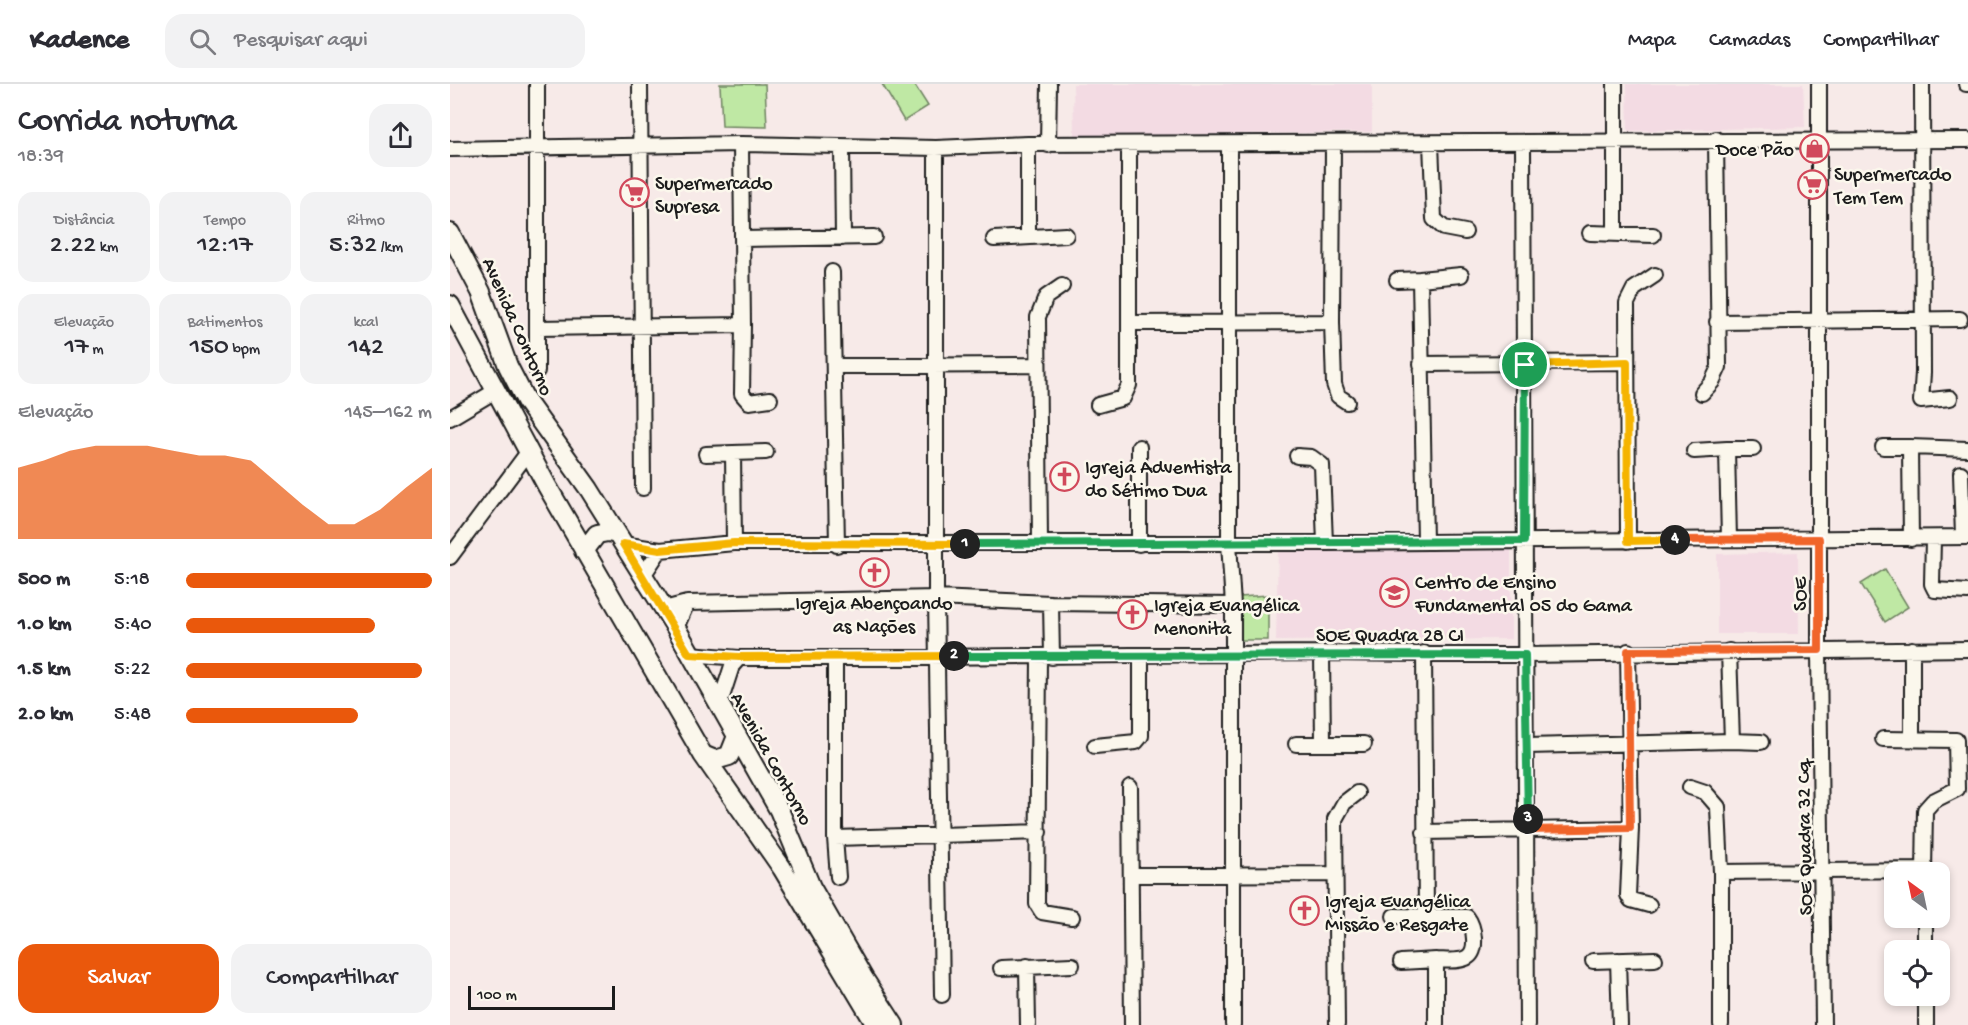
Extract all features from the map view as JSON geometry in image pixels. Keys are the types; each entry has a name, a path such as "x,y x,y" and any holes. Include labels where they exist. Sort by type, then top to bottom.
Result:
{"main road":[{"name":"Avenida Contorno","path":"450,233 481,292 508,366 522,394 539,422 589,489 676,628 790,832 811,887 864,979 894,1025"},
{"path":"450,305 584,551 703,755 782,868 876,1025"},
{"path":"584,551 597,534 608,531 620,539"},
{"path":"703,755 716,760 729,756 737,736"}],"street":[{"path":"537,84 537,371"},
{"path":"640,84 644,488"},
{"path":"1048,145 1049,84"},
{"path":"1615,84 1616,232"},
{"name":"SOE","path":"1819,84 1819,650"},
{"path":"1922,84 1920,140 1921,401 1950,398"},
{"path":"450,149 741,144 936,148 1028,144 1523,144 1716,139 1968,140"},
{"path":"1702,393 1712,382 1719,367 1716,139"},
{"path":"1333,143 1334,384 1338,396 1347,402"},
{"path":"1431,143 1434,219 1444,228 1466,232"},
{"path":"741,144 742,394 749,402 770,399"},
{"path":"1028,144 1028,237"},
{"path":"1098,405 1115,401 1126,395 1129,385 1129,144"},
{"path":"1229,144 1229,543 1233,605 1233,1025"},
{"path":"1523,144 1524,541 1528,830 1527,1025"},
{"path":"842,147 843,238"},
{"path":"936,148 936,598 942,995"},
{"path":"1590,233 1616,232 1653,235"},
{"path":"994,239 1066,235"},
{"path":"742,238 874,237"},
{"path":"832,272 837,545"},
{"path":"1397,280 1461,275"},
{"path":"1628,541 1627,303 1630,295 1642,282 1655,275"},
{"path":"1420,279 1425,541"},
{"path":"1040,543 1038,317 1041,304 1046,297 1062,286"},
{"path":"1717,322 1960,319"},
{"path":"1129,322 1332,322"},
{"path":"537,328 743,325"},
{"path":"1421,364 1525,365 1627,362"},
{"path":"834,366 1038,365"},
{"path":"450,418 497,390"},
{"path":"1139,447 1139,544"},
{"path":"1883,447 1968,449"},
{"path":"1910,447 1911,539"},
{"path":"1727,449 1729,539"},
{"path":"1694,451 1753,449"},
{"path":"450,557 529,451"},
{"path":"706,454 766,452"},
{"path":"733,453 734,543"},
{"path":"1297,456 1311,457 1322,465 1325,543"},
{"path":"620,539 660,550 734,543 1139,544 1933,539 1965,537 1961,473"},
{"path":"1933,539 1934,587 1938,592 1968,592"},
{"path":"644,574 660,550"},
{"path":"664,609 687,603 936,598 1051,603 1233,605"},
{"path":"676,628 687,603"},
{"path":"1051,603 1046,657 1037,904 1042,912 1072,917"},
{"name":"SOE Quadra 28 CI","path":"689,654 836,658 1322,653 1525,655 1628,651 1968,649"},
{"name":"SOE Quadra 32 Cq","path":"1819,650 1823,1025"},
{"path":"1911,650 1912,739"},
{"path":"1628,651 1630,828 1628,895 1631,900 1649,905"},
{"path":"1729,651 1732,741"},
{"path":"1322,653 1323,743"},
{"path":"1424,653 1426,916"},
{"path":"1095,747 1136,742 1142,736 1141,655"},
{"path":"719,706 732,666 739,657"},
{"path":"836,658 835,838 838,877"},
{"path":"1883,739 1956,740 1957,789 1934,801 1925,810 1924,862"},
{"path":"1527,746 1629,742 1761,742"},
{"path":"1296,744 1364,744"},
{"path":"1130,787 1132,1025"},
{"path":"1690,787 1706,792 1718,807 1721,872 1721,1025"},
{"path":"1337,1025 1335,819 1344,803 1357,793"},
{"path":"1424,832 1630,828"},
{"path":"835,838 1039,832"},
{"path":"1721,872 1884,871"},
{"path":"1132,875 1334,874"},
{"path":"1394,916 1467,917 1472,926 1473,947 1469,956 1463,959 1401,962"},
{"path":"1593,961 1655,959"},
{"path":"1436,960 1437,1025"},
{"path":"1618,960 1620,1025"},
{"path":"1027,966 1028,1025"},
{"path":"1000,968 1072,966"},
{"path":"1926,1006 1926,1025"}],"shaded area":[{"path":"1073,84 1372,84 1372,132 1074,136"},
{"path":"1627,84 1803,84 1805,127 1628,131"},
{"name":"Centro de Ensino Fundamental 05 do Gama","path":"1511,546 1511,639 1276,641 1278,548"},
{"path":"1798,552 1799,634 1717,634 1717,554"}],"green space":[{"path":"720,84 765,84 767,127 722,126"},
{"path":"882,84 914,84 928,106 904,121"},
{"path":"1885,569 1908,607 1885,622 1861,584"},
{"path":"1268,595 1268,640 1240,640 1240,597"}],"place":[{"name":"Doce Pão","path":"1815,148"},
{"name":"Supermercado Tem Tem","path":"1813,184"},
{"name":"Supermercado Supresa","path":"634,193"},
{"name":"Igreja Adventista do Sétimo Dua","path":"1064,477"},
{"name":"Igreja Abençoando as Nações","path":"874,572"},
{"name":"Centro de Ensino Fundamental 05 do Gama","path":"1394,593"},
{"name":"Igreja Evangélica Menonita","path":"1133,615"},
{"name":"Igreja Evangélica Missão e Resgate","path":"1304,911"}],"route":[{"path":"1627,362 1628,541 1819,539 1819,650 1628,651 1630,828 1528,830 1525,655 1322,653 836,658 689,654 644,574 623,544 660,550 734,543 837,545 1524,541 1525,365 1627,362"}]}
